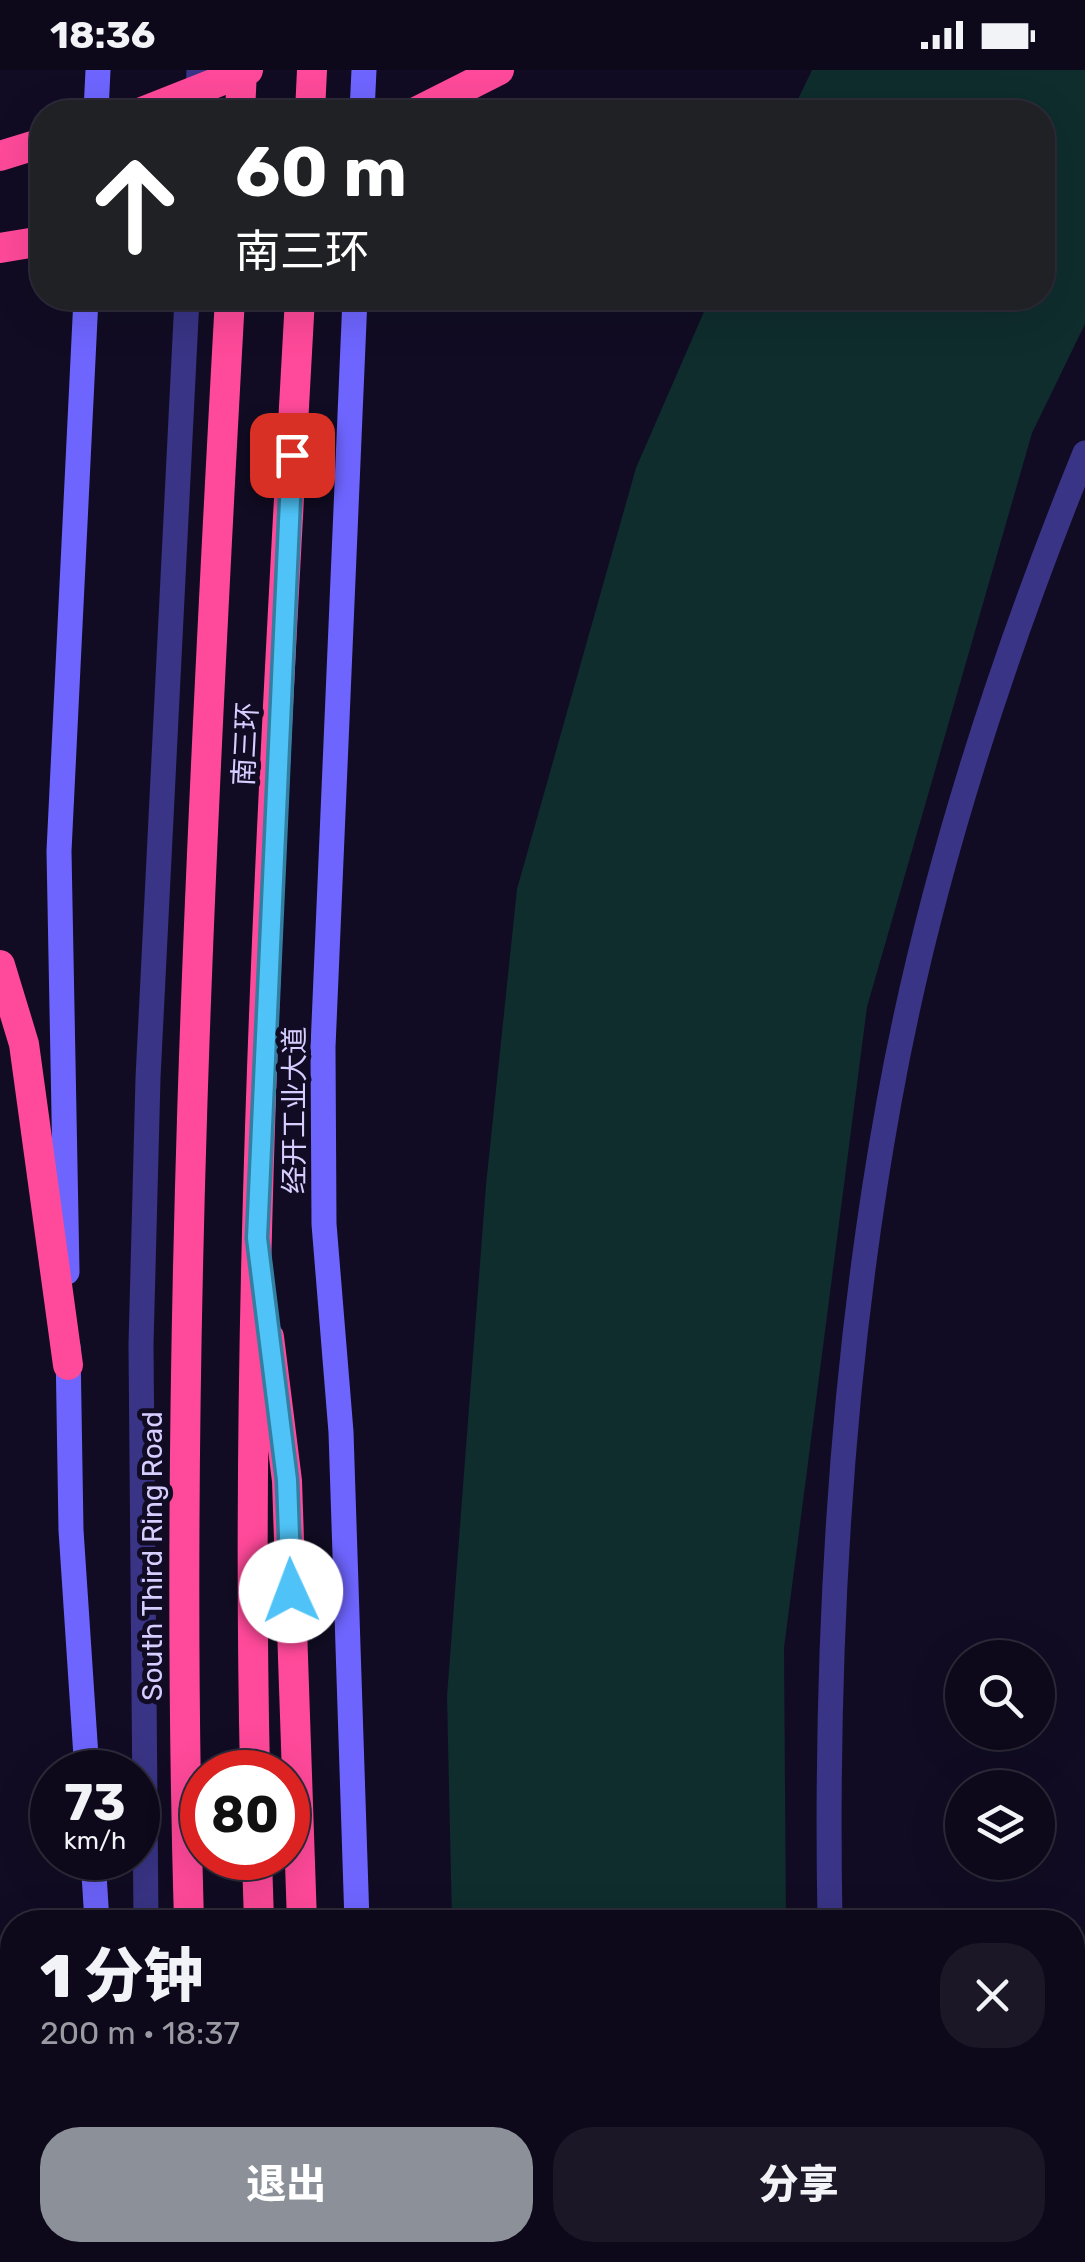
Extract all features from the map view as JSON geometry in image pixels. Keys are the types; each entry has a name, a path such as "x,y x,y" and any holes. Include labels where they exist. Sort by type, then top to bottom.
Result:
{"highway":[{"path":"171,100 245,70 241,100"},
{"path":"311,100 312,70"},
{"path":"440,100 499,70"},
{"path":"0,156 30,147"},
{"name":"South Third Ring Road","path":"189,1910 184,1346 192,1080 229,310"},
{"path":"255,1750 257,1238 299,310"},
{"path":"0,965 24,1044 68,1365"},
{"path":"257,1238 287,1480 302,1910"},
{"path":"258,1880 259,1910"}],"street":[{"path":"97,100 98,70"},
{"path":"197,100 199,70"},
{"path":"363,100 364,70"},
{"path":"85,310 59,851 71,1530 86,1750"},
{"path":"146,1910 141,1345 148,1078 185,310"},
{"name":"经开工业大道","path":"354,310 323,1066 324,1224 341,1432 357,1910"},
{"path":"830,1910 828,1794 842,1502 863,1271 889,1101 944,862 1021,610 1085,453"},
{"path":"94,1880 96,1910"}],"green space":[{"path":"812,70 1085,70 1085,324 1032,433 867,1007 784,1648 786,1910 452,1910 447,1696 486,1185 517,889 636,468 705,310 1055,310 1055,100 798,100"}],"route":[{"path":"291,1591 287,1480 257,1238 292,455"}]}
